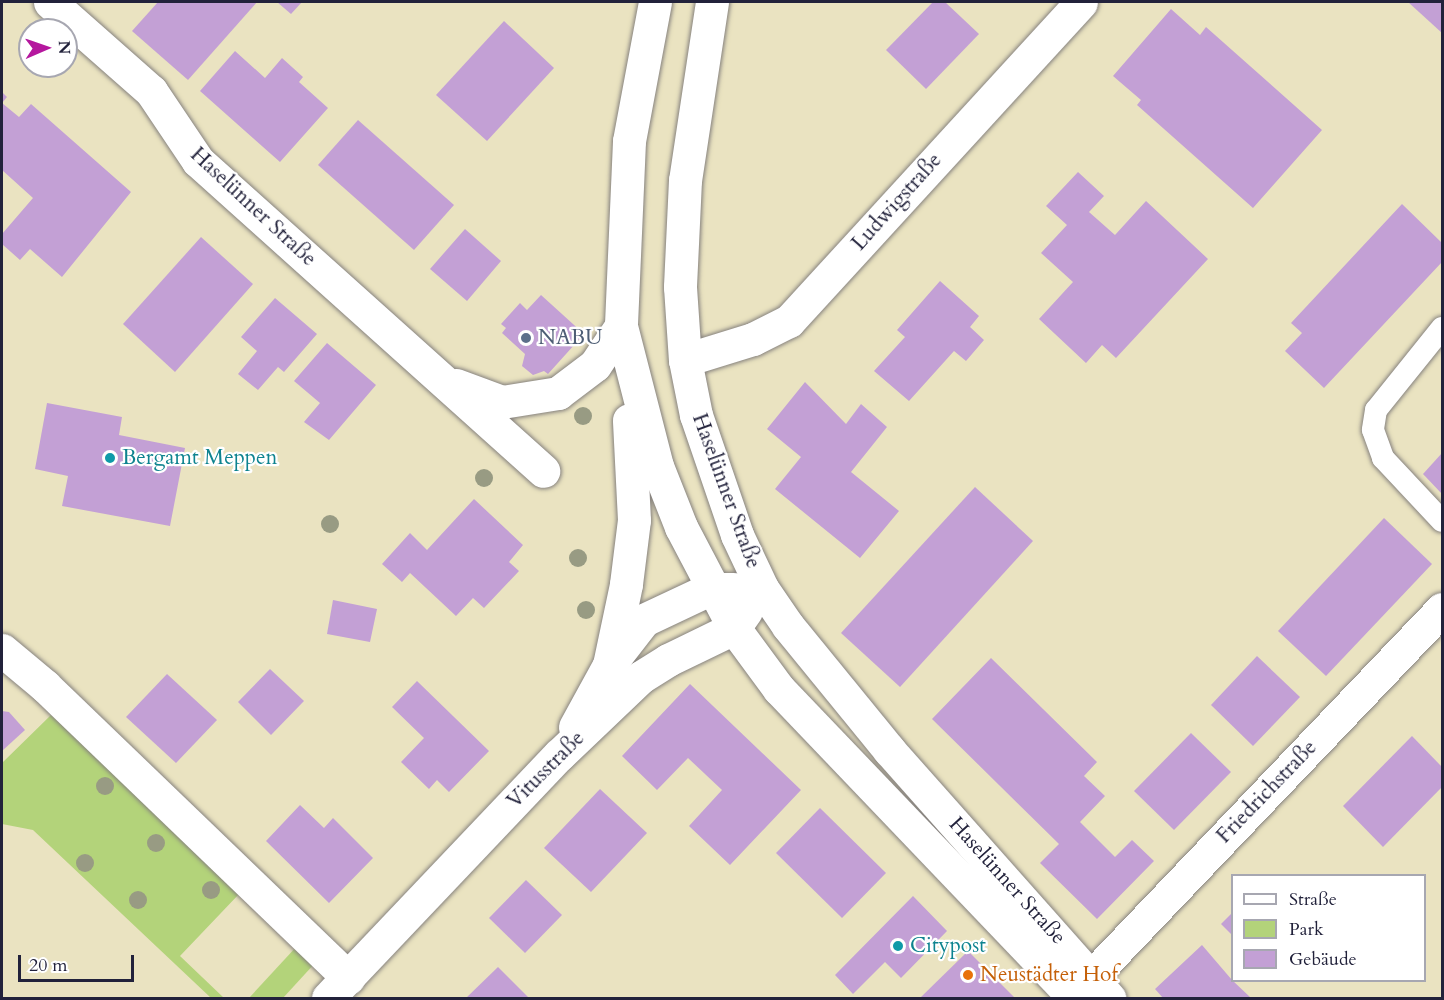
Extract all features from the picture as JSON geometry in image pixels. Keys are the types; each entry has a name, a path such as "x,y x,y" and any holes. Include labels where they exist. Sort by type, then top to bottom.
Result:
{"street":[{"name":"Haselünner Straße","path":"50,2 151,91 198,161 543,471"},
{"name":"Haselünner Straße","path":"655,2 629,141 621,326 657,466 710,589 734,628 779,689 859,776 1092,991"},
{"name":"Haselünner Straße","path":"712,2 685,180 680,287 686,360 715,474 737,534 762,588 788,626 1092,991"},
{"name":"Ludwigstraße","path":"686,360 753,339 789,321 1081,2"},
{"name":"Haselünner Straße","path":"442,380 502,402 558,393 595,365 621,326"},
{"path":"609,665 626,584 634,520 621,326"},
{"path":"559,755 609,665 644,620 710,589 762,588"},
{"name":"Vitusstraße","path":"2,650 45,686 338,988 559,755 641,677 668,660 734,628 762,588"},
{"name":"Friedrichstraße","path":"1092,991 1443,609"}],"lane":[{"path":"1443,328 1376,410 1373,430 1383,458 1443,520"}],"green space":[{"path":"51,715 240,893 180,956 224,998 211,998 33,830 2,824 2,763"},
{"path":"297,946 316,962 283,998 249,998"}],"building":[{"path":"158,2 257,2 188,80 132,31"},
{"path":"277,2 302,2 291,14"},
{"path":"933,2 945,2 979,34 926,89 886,50"},
{"path":"1408,2 1442,2 1442,33"},
{"path":"1171,9 1200,35 1206,27 1322,130 1253,208 1137,105 1141,100 1113,76"},
{"path":"504,21 554,68 487,141 436,95"},
{"path":"235,51 265,78 282,58 303,77 299,82 328,108 280,162 200,91"},
{"path":"2,92 7,97 2,103"},
{"path":"2,103 19,117 31,104 131,192 62,277 30,249 20,260 2,244 2,234 33,198 2,170"},
{"path":"358,120 454,205 414,250 318,165"},
{"path":"1078,172 1104,196 1089,212 1115,235 1146,201 1208,259 1116,358 1102,345 1086,363 1039,319 1073,282 1041,253 1067,225 1046,206"},
{"path":"1402,204 1442,243 1442,262 1324,388 1285,351 1302,333 1291,323"},
{"path":"465,229 501,261 467,301 430,269"},
{"path":"201,237 253,284 175,372 123,324"},
{"path":"940,281 979,316 970,327 984,340 966,361 954,351 909,401 874,371 905,337 897,330"},
{"path":"541,295 584,334 548,374 544,371 533,375 522,366 525,354 502,333 506,328 501,324 520,303 527,310"},
{"path":"275,298 317,334 284,372 278,367 258,390 238,374 257,351 241,337"},
{"path":"327,343 376,385 329,440 304,422 320,403 294,381"},
{"path":"805,382 846,424 861,404 887,427 851,472 899,511 860,558 775,489 801,457 767,429"},
{"name":"Bergamt Meppen","path":"47,403 122,417 119,435 185,448 170,526 62,506 68,476 35,469"},
{"path":"1442,453 1442,494 1423,474"},
{"path":"975,487 1033,541 900,687 841,633"},
{"path":"474,499 523,545 509,562 519,571 484,608 473,598 456,616 410,573 402,582 382,564 410,533 427,550"},
{"path":"1384,518 1432,564 1326,676 1278,631"},
{"path":"333,600 377,609 370,642 327,634"},
{"path":"1257,656 1300,697 1253,746 1211,705"},
{"path":"991,658 1097,762 1084,776 1105,796 1080,822 1115,857 1132,840 1154,861 1097,919 1040,863 1059,844 932,719"},
{"path":"270,669 304,701 271,735 238,702"},
{"path":"167,674 217,720 176,763 126,717"},
{"path":"417,681 489,751 449,792 437,780 429,789 401,762 424,738 392,707"},
{"path":"690,684 801,790 730,865 689,826 722,790 688,758 657,790 622,756"},
{"path":"2,711 9,712 25,730 2,751"},
{"path":"1191,733 1231,772 1174,830 1134,791"},
{"path":"1412,736 1442,767 1442,787 1383,847 1343,806"},
{"path":"600,789 647,833 591,892 544,848"},
{"path":"300,805 324,828 333,818 373,858 329,903 266,841"},
{"path":"820,808 886,873 842,918 776,853"},
{"path":"526,880 562,915 525,953 489,918"},
{"name":"Citypost","path":"913,896 947,931 901,978 885,962 853,994 835,975"},
{"path":"1231,914 1231,934 1221,924"},
{"path":"1202,945 1231,979 1231,982 1234,982 1251,998 1163,998 1155,989"},
{"name":"Neustädter Hof","path":"968,951 1015,998 920,998"},
{"path":"498,967 529,998 466,998"}],"place":[{"name":"NABU","path":"526,338"},
{"name":"Bergamt Meppen","path":"110,458"},
{"name":"Citypost","path":"898,946"},
{"name":"Neustädter Hof","path":"968,975"}]}
